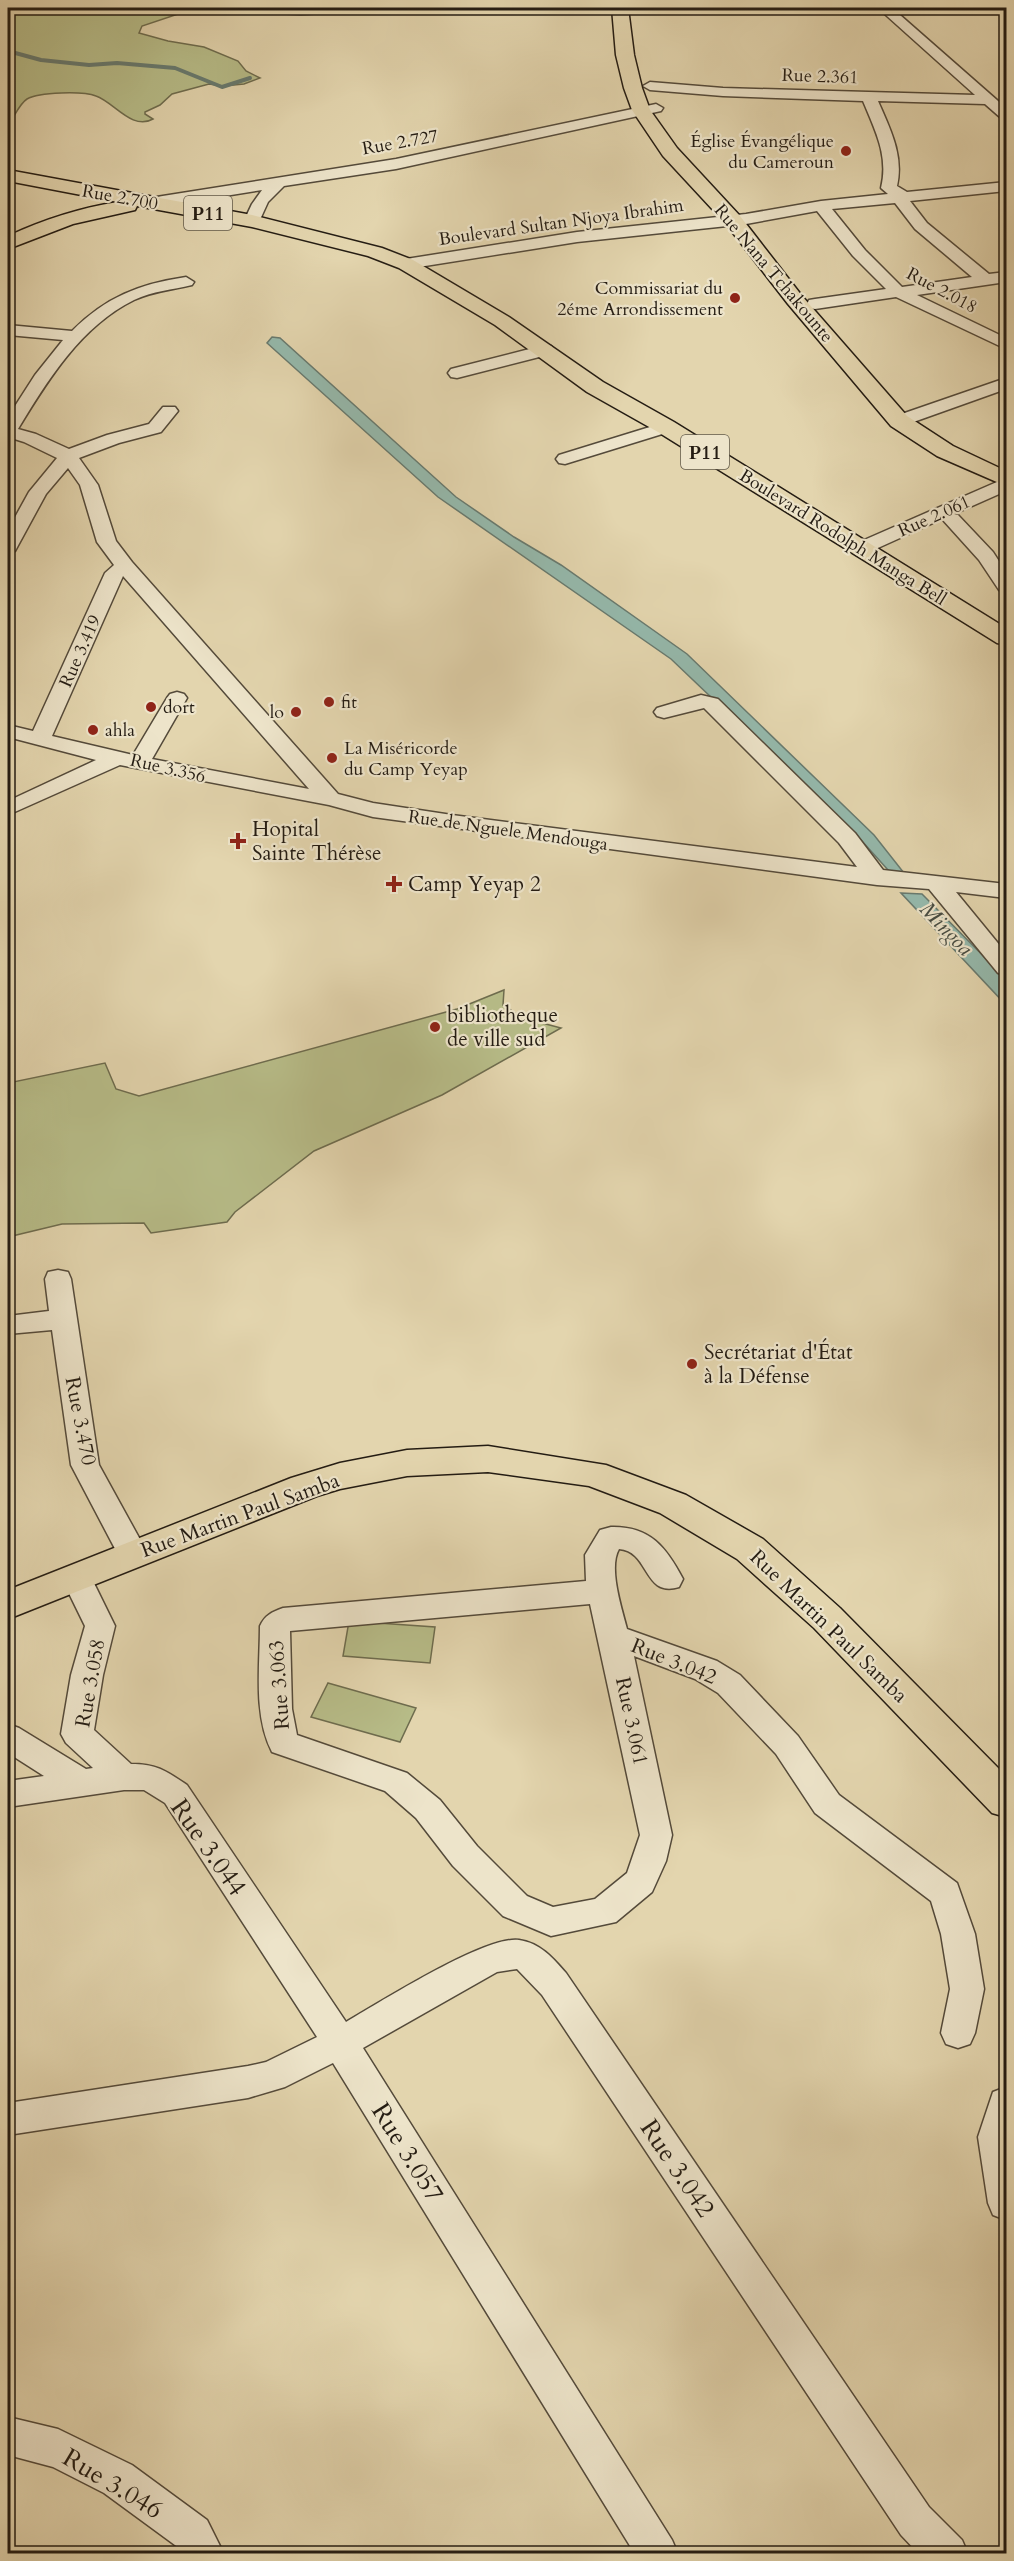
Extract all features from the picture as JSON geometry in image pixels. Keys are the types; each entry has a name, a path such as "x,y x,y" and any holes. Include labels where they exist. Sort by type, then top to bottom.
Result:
{"main road":[{"name":"Rue Nana Tchakounte","path":"620,8 626,54 649,109 692,170 740,220 908,419 945,451 1006,479"},
{"name":"Rue Nana Tchakounte","path":"634,8 638,52 650,86 649,109"},
{"name":"Rue 2.700","path":"8,176 252,221 375,252 406,264"},
{"path":"34,182 47,197 48,204 40,227"},
{"path":"11,238 40,227 101,210 150,203"},
{"name":"Boulevard Rodolph Manga Bell","path":"406,264 502,321 596,387 666,427 1006,638"},
{"name":"Rue Nana Tchakounte","path":"908,419 1006,466"},
{"name":"Rue Martin Paul Samba","path":"8,1605 304,1487 340,1476 407,1463 488,1459 593,1474 673,1504 750,1549 827,1618 1006,1801"}],"street":[{"path":"271,8 305,10 330,8"},
{"path":"885,8 1006,114"},
{"name":"Rue 2.361","path":"650,86 869,97 989,100"},
{"path":"869,97 893,160 893,177 889,188 901,195 899,198 921,226 985,279"},
{"name":"Rue 2.727","path":"150,203 396,164 649,109"},
{"path":"252,221 256,208 265,195 280,182"},
{"name":"Boulevard Sultan Njoya Ibrahim","path":"406,264 578,237 740,220 820,206 1006,186"},
{"name":"Rue 2.018","path":"820,206 859,253 898,292 1006,344"},
{"path":"818,313 898,292 1006,277"},
{"path":"186,282 151,286 122,298 96,315 75,336 42,379 8,431 30,438 68,456 89,485 107,542 125,566 330,799"},
{"path":"8,330 75,336"},
{"path":"457,373 544,350"},
{"path":"908,419 1006,383"},
{"path":"8,547 38,492 68,456 113,439 155,428 169,411"},
{"path":"565,459 666,427"},
{"name":"Rue 2.061","path":"867,551 1006,484"},
{"name":"Rue 2.061","path":"867,551 951,519 1006,494"},
{"path":"951,519 993,553 1006,586"},
{"name":"Rue 3.419","path":"40,740 115,573 125,566"},
{"path":"8,809 130,759 177,698"},
{"path":"664,712 701,701 711,703 847,838 884,879"},
{"name":"Rue 3.356","path":"8,731 232,783 330,799"},
{"name":"Rue de Nguele Mendouga","path":"330,799 373,810 632,848 884,879 1006,891"},
{"path":"931,883 1006,968"},
{"name":"Rue 3.470","path":"58,1279 86,1465 133,1554"},
{"path":"8,1325 63,1319"},
{"name":"Rue 3.061","path":"551,1922 604,1912 640,1882 649,1861 656,1835 602,1591 600,1555 611,1538 628,1537 644,1544 668,1579"},
{"name":"Rue 3.058","path":"76,1577 100,1626 87,1675 78,1734 124,1777"},
{"name":"Rue 3.063","path":"551,1922 515,1906 465,1856 429,1809 396,1782 283,1743 276,1708 275,1626 294,1617 602,1591"},
{"name":"Rue 3.042","path":"614,1637 706,1670 729,1684 787,1745 827,1804 945,1893 958,1934 967,1989 958,2033"},
{"path":"8,1737 82,1783"},
{"name":"Rue 3.044","path":"8,1794 124,1777 150,1777 176,1794 340,2043"},
{"name":"Rue 3.042","path":"340,2043 486,1961 511,1952 532,1959 554,1984 915,2521 948,2553"},
{"path":"8,2119 248,2082 272,2076 340,2043"},
{"name":"Rue 3.057","path":"340,2043 658,2553"},
{"path":"1006,2103 996,2137 1006,2203"},
{"name":"Rue 3.046","path":"8,2436 58,2449 118,2479 193,2534 204,2553"}],"green space":[{"path":"15,8 196,8 142,26 139,33 204,47 238,61 246,71 260,78 244,84 223,86 209,84 172,94 160,105 145,112 153,119 145,122 130,119 103,99 90,94 41,95 24,101 8,125 8,11"},
{"path":"504,990 503,1005 523,1018 561,1028 442,1095 314,1151 235,1212 227,1222 151,1233 144,1223 62,1224 8,1237 8,1083 105,1063 116,1089 139,1096 457,1009"},
{"path":"349,1621 435,1627 430,1663 343,1656"},
{"path":"328,1683 416,1708 400,1742 311,1717"}],"water":[{"path":"272,337 280,338 456,497 514,537 561,565 687,654 874,835 904,873 889,871 861,840 671,659 438,497 267,343"},
{"name":"Mingoa","path":"901,893 922,894 1006,979 1006,1005"}],"waterway":[{"path":"8,51 41,60 89,65 117,63 175,68 222,87 250,78"}],"place":[{"name":"Église Évangélique du Cameroun","path":"846,151"},
{"name":"Commissariat du 2éme Arrondissement","path":"735,298"},
{"name":"fit","path":"329,702"},
{"name":"dort","path":"151,707"},
{"name":"lo","path":"296,712"},
{"name":"ahla","path":"93,730"},
{"name":"La Miséricorde du Camp Yeyap","path":"332,758"},
{"name":"Hopital Sainte Thérèse","path":"238,841"},
{"name":"Camp Yeyap 2","path":"394,884"},
{"name":"bibliotheque de ville sud","path":"435,1027"},
{"name":"Secrétariat d'État à la Défense","path":"692,1364"}]}
